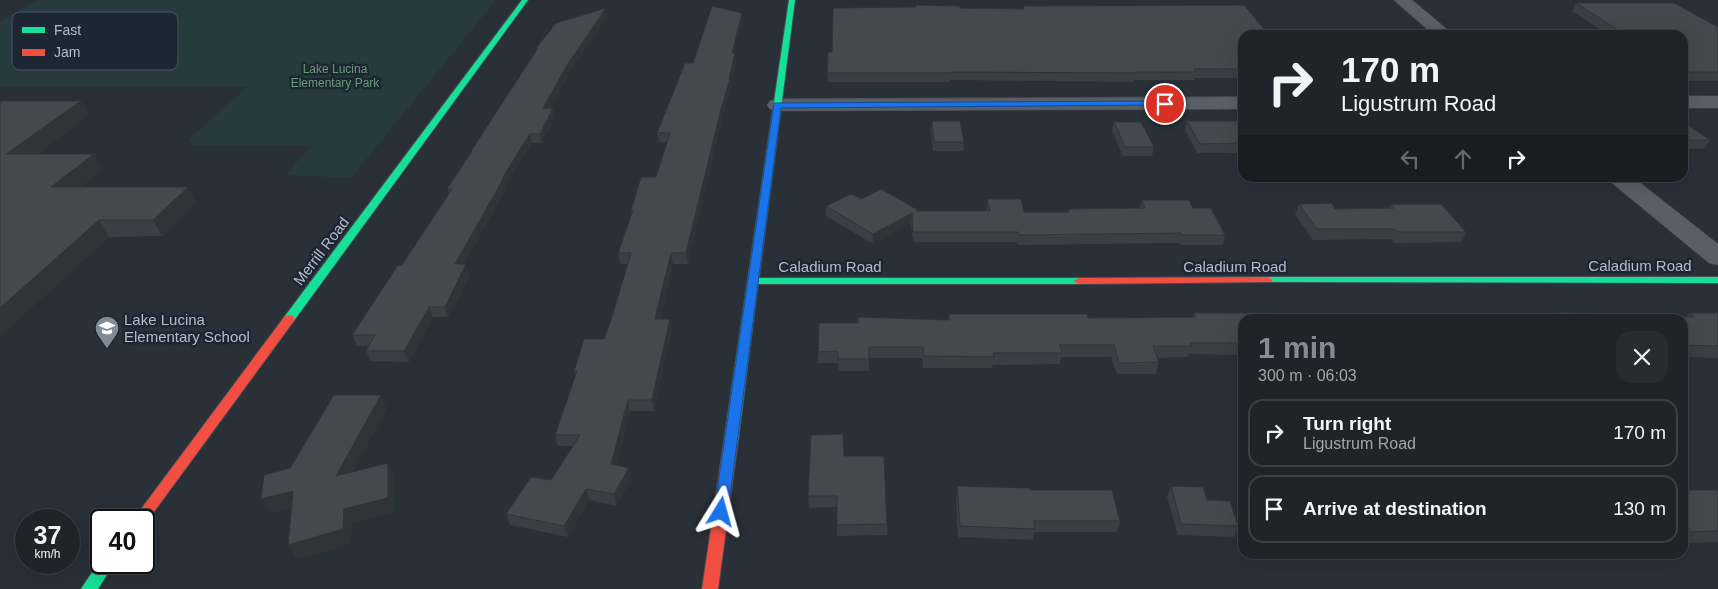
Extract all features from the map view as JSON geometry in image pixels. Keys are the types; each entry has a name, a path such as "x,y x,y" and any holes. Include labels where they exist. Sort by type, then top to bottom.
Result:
{"street":[{"name":"Merrill Road","path":"148,509 525,0"},
{"path":"710,589 792,0"},
{"path":"1402,0 1439,30"},
{"path":"1688,102 1718,102"},
{"path":"777,105 1238,103"},
{"path":"1625,182 1718,257"},
{"name":"Caladium Road","path":"753,281 1718,280"},
{"path":"89,589 100,574"}],"green space":[{"name":"Lake Lucina Elementary Park","path":"37,0 496,0 351,178 285,175 311,146 194,145 189,139 247,87 0,87 0,21 12,14 12,70 178,70 178,12 16,12"}],"building":[{"path":"1576,3 1674,3 1718,27 1718,72 1688,72 1688,30 1618,30"},
{"path":"916,5 1024,9 1023,6 1244,5 1265,30 1238,30 1238,69 1194,69 1196,72 1136,73 827,73 828,52 832,52 833,8 916,7"},
{"path":"712,6 742,13 732,53 735,53 686,253 671,253 655,319 670,319 652,400 628,400 611,464 629,468 614,494 586,489 564,526 506,514 531,477 551,480 580,435 555,435 577,371 574,371 584,339 604,339 611,320 631,253 618,253 633,210 631,210 641,177 656,177 670,133 657,133 685,63 693,63"},
{"path":"606,8 569,62 543,108 553,108 540,134 530,134 503,177 455,264 466,264 445,307 429,307 404,351 366,351 375,335 352,335 398,265 402,265 452,189 447,189 538,48 536,48 556,23"},
{"path":"0,101 81,101 6,154 94,154 51,187 188,187 153,220 99,220 0,308"},
{"path":"932,121 960,121 964,142 934,142"},
{"path":"1187,121 1238,121 1238,143 1200,144"},
{"path":"1114,122 1141,122 1154,147 1125,147"},
{"path":"1688,125 1710,140 1688,140"},
{"path":"881,189 918,210 916,211 990,211 987,199 1021,199 1024,212 1069,212 1068,209 1145,208 1142,200 1189,200 1193,208 1211,208 1225,235 1182,235 1181,233 1019,235 1018,232 913,232 912,213 873,234 826,206 851,194 862,199"},
{"path":"1332,203 1335,209 1394,208 1391,204 1441,204 1466,232 1398,232 1395,229 1317,229 1299,204"},
{"path":"1558,312 1612,314 1560,314"},
{"path":"1194,313 1267,314 1238,314 1238,343 1190,343 1192,346 1153,346 1159,362 1119,363 1114,345 1060,345 1062,353 993,353 994,357 924,356 923,347 869,347 869,359 838,359 838,351 818,352 819,323 858,323 858,317 949,320 949,314 1087,314 1088,318 1196,317"},
{"path":"1689,313 1718,313 1718,346 1688,345 1688,317 1694,317"},
{"path":"334,395 381,395 336,476 388,463 388,498 344,509 343,529 288,545 293,491 261,499 264,475 290,468"},
{"path":"843,434 844,456 884,456 887,524 837,525 837,496 808,496 811,435"},
{"path":"957,486 1029,488 1030,490 1112,490 1120,521 1034,521 1035,529 960,526"},
{"path":"1171,486 1203,487 1207,500 1230,501 1238,526 1181,524"},
{"path":"1688,490 1718,490 1718,531 1688,532"}],"traffic: fast":[{"path":"289,319 525,0"},
{"path":"731,441 792,0"},
{"path":"1267,280 1718,280"},
{"path":"753,281 1079,281"},
{"path":"89,589 100,574"}],"traffic: jam":[{"path":"1079,281 1267,280"},
{"path":"148,509 289,319"},
{"path":"710,589 731,441"}],"place":[{"name":"Lake Lucina Elementary School","path":"107,349"}],"route":[{"path":"721,512 777,105 1165,104"}]}
